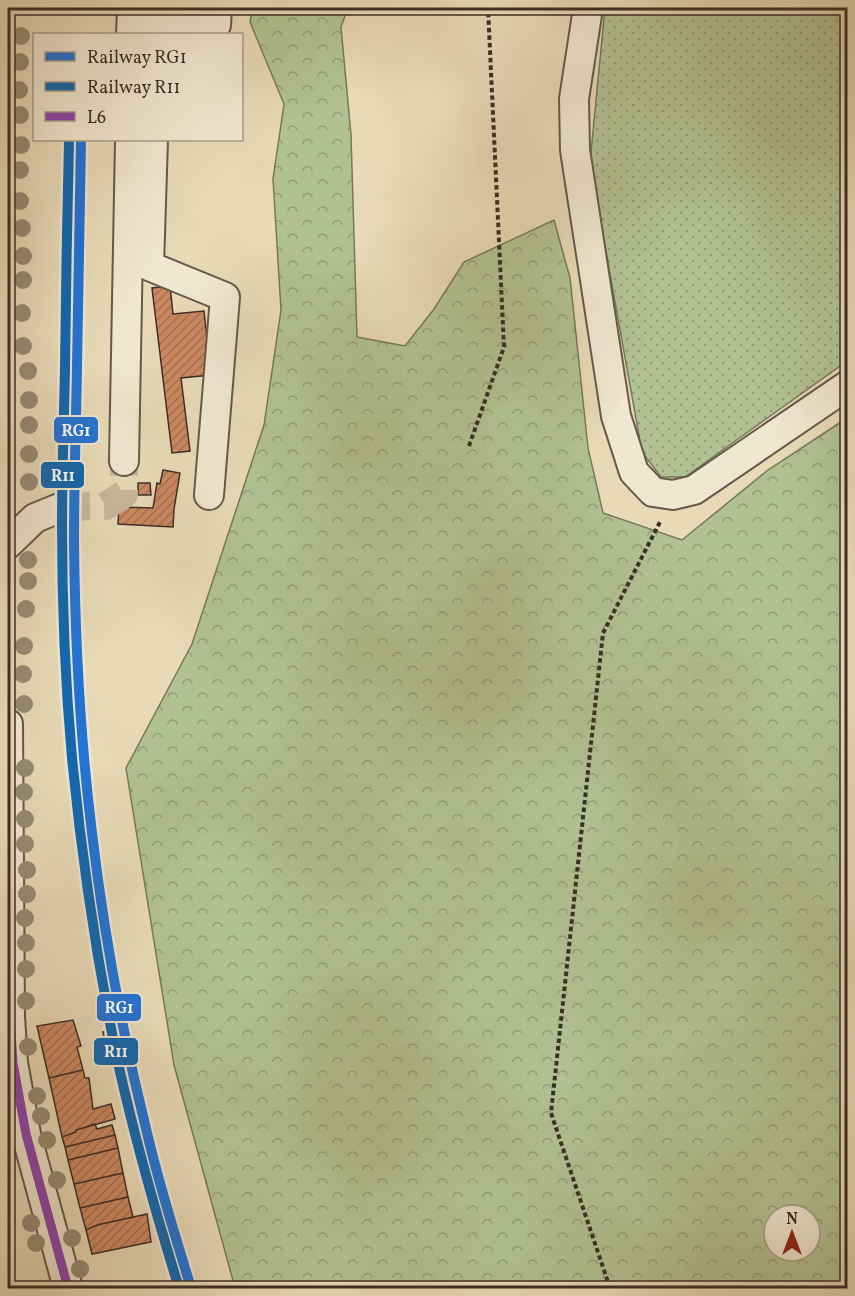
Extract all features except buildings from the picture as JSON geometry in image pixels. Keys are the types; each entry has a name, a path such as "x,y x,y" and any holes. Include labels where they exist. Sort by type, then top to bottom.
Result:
{"street":[{"path":"141,25 216,25 218,8"},
{"path":"588,8 574,99 575,150 616,416 634,472 653,492 674,495 694,490 848,385"},
{"path":"124,461 130,141"},
{"path":"153,141 149,266 225,297 209,495"},
{"path":"8,544 35,518 62,507"},
{"path":"8,723 10,1017 13,1063 26,1134 68,1288"}],"path":[{"path":"469,446 504,347 488,8"},
{"path":"610,1288 551,1113 603,633 674,495"}],"green space":[{"path":"253,8 348,8 341,27 351,135 357,337 405,346 434,309 464,262 554,220 570,278 588,448 603,513 682,540 768,470 847,418 847,1288 235,1288 174,1065 126,768 192,644 264,425 281,310 273,179 284,104 250,22"},
{"path":"605,8 847,8 847,361 685,477 661,477 642,452 590,163"}],"tunnel":[{"path":"62,507 106,506 124,494 124,461"}],"rail line":[{"name":"R11","path":"69,141 62,525 64,641 72,758 91,911 118,1063 146,1176 179,1288"},
{"name":"RG1","path":"81,141 74,542 77,651 84,761 102,909 122,1024 153,1156 191,1288"}],"transit line":[{"name":"L6","path":"8,724 10,1017 13,1063 26,1134 68,1288"}]}
